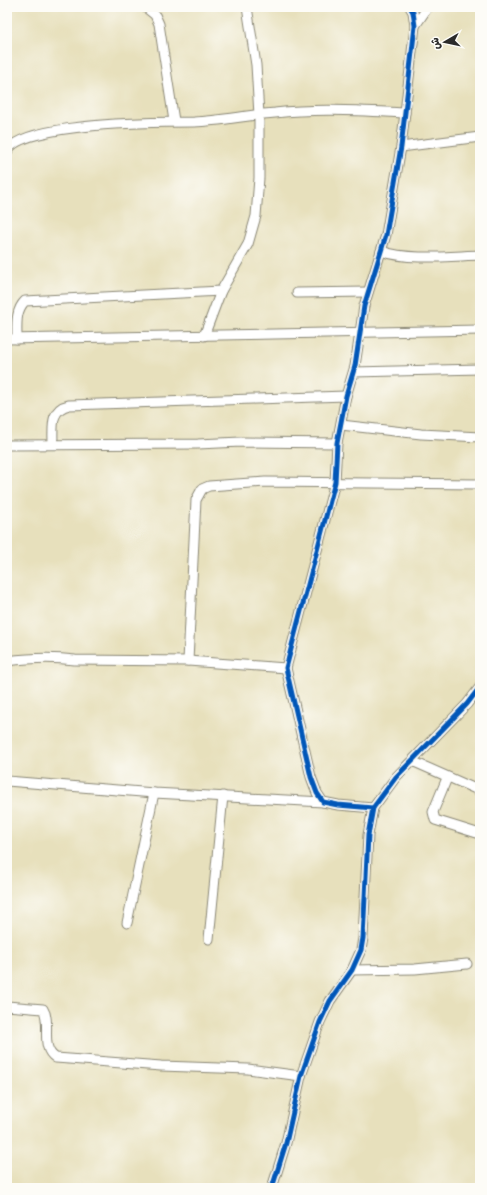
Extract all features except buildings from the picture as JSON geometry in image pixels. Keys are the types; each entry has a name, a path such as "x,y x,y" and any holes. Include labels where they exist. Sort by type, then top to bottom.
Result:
{"street":[{"path":"145,7 155,16 159,24 174,121"},
{"path":"204,336 221,292 248,244 254,226 259,178 259,115 256,65 247,7"},
{"path":"323,802 317,793 311,777 286,668 335,482 337,443 346,396 354,372 368,292 386,235 401,147 415,26 413,12 410,7"},
{"path":"415,26 428,7"},
{"path":"7,152 9,147 15,142 58,130 125,123 225,120 274,112 319,111 405,113"},
{"path":"401,147 480,137"},
{"path":"381,251 389,254 408,255 480,255"},
{"path":"17,339 18,312 20,306 25,301 221,292"},
{"path":"297,293 368,292"},
{"path":"7,339 480,330"},
{"path":"354,372 480,369"},
{"path":"53,444 55,415 58,409 69,405 346,396"},
{"path":"341,425 421,434 480,437"},
{"path":"7,445 183,444 241,442 337,443"},
{"path":"188,661 196,500 202,489 209,486 265,482 480,484"},
{"path":"7,661 25,658 58,658 74,660 188,661 286,668"},
{"path":"272,1188 286,1143 301,1076 320,1022 330,1001 352,970 361,950 363,938 368,835 373,808 396,777 467,704 480,687"},
{"path":"412,761 447,778 480,791"},
{"path":"447,778 434,812 435,820 480,834"},
{"path":"7,781 154,793 323,802 373,808"},
{"path":"127,923 154,793"},
{"path":"209,939 224,796"},
{"path":"352,970 415,969 467,964"},
{"path":"7,1006 43,1009 46,1014 48,1046 53,1056 56,1058 161,1066 248,1069 301,1076"}],"cycle path":[{"path":"373,808 323,802 317,793 311,777 286,668 335,482 337,443 346,396 355,366 364,306 386,235 401,147 415,26 413,12 410,7"},
{"path":"272,1188 286,1143 301,1076 320,1022 330,1001 352,970 361,950 363,938 368,835 373,808 396,777 467,704 480,687"}]}
